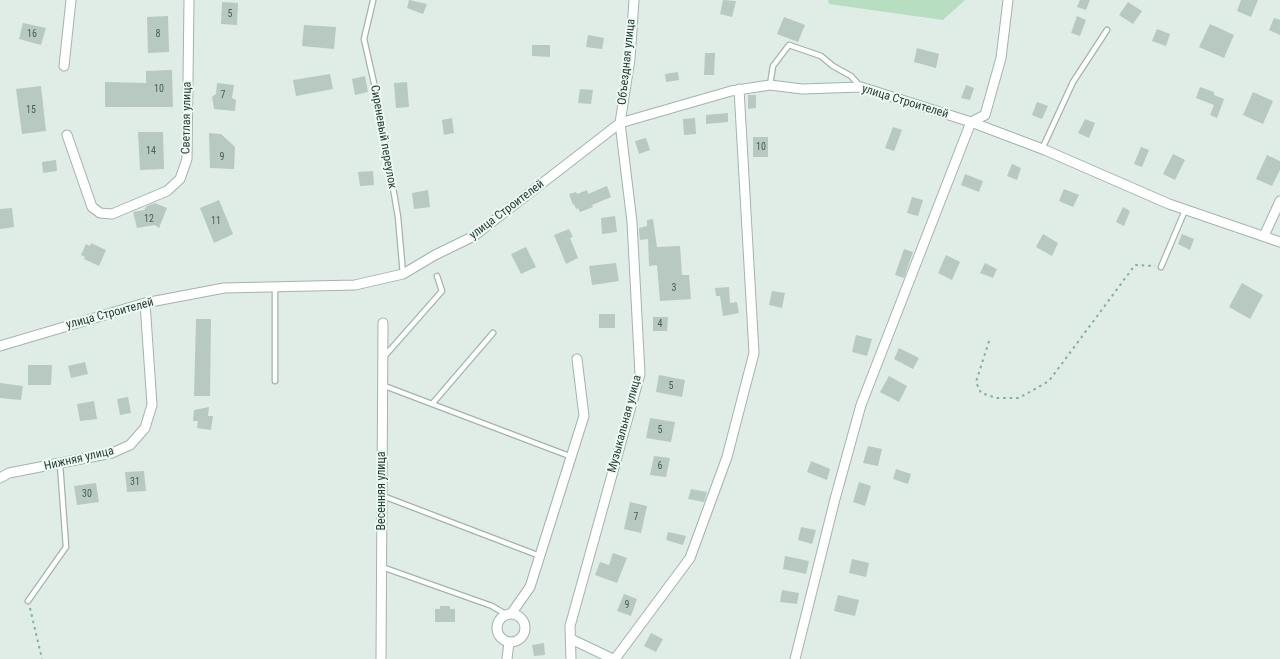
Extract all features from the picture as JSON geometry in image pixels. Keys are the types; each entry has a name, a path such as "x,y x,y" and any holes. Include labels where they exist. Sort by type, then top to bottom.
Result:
{"street":[{"path":"64,66 70,0"},
{"name":"Светлая улица","path":"67,135 92,207 100,213 112,214 167,191 180,179 187,159 189,0"},
{"name":"Объездная улица","path":"620,123 630,59 634,0"},
{"path":"795,659 835,499 861,405 971,122 985,114 1001,58 1008,0"},
{"name":"улица Строителей","path":"0,346 145,303 224,288 356,285 403,274 435,255 474,236 620,123 739,89 770,85 802,89 861,87 971,122 1042,149 1169,204 1186,208 1280,242"},
{"path":"571,639 614,659 690,558 727,456 754,353 739,89"},
{"name":"Музыкальная улица","path":"572,659 570,626 640,374 632,222 620,123"},
{"path":"1264,236 1280,201"},
{"name":"Нижняя улица","path":"0,478 9,473 112,453 130,444 145,428 152,404 145,303"},
{"name":"Весенняя улица","path":"381,659 383,323"},
{"path":"509,614 520,617 523,620 526,630 518,641 509,642 501,638 497,629 500,620 509,614 530,587 572,457 584,416 577,359"},
{"path":"507,659 509,642"}],"lane":[{"name":"Сиреневый переулок","path":"373,1 364,38 379,105 396,208 403,274"},
{"path":"1042,149 1073,82 1107,30"},
{"path":"770,85 774,66 789,45 821,56 833,66 851,76 861,87"},
{"path":"1161,267 1186,208"},
{"path":"382,360 442,291 437,276"},
{"path":"275,287 275,381"},
{"path":"432,404 493,334"},
{"path":"382,385 572,457"},
{"path":"28,601 66,547 60,464"},
{"path":"382,496 540,556"},
{"path":"382,567 492,606 509,614"}],"path":[{"path":"990,341 976,382 981,393 997,398 1019,398 1049,381 1135,265 1161,267"},
{"path":"28,601 42,659"}],"green space":[{"path":"828,0 965,0 943,20 829,4"}],"building":[{"path":"409,0 427,4 423,14 407,8"},
{"path":"723,0 736,1 732,17 720,14"},
{"path":"1080,0 1090,0 1086,10 1077,7"},
{"path":"1241,0 1258,0 1251,17 1237,11"},
{"path":"222,2 238,3 237,25 221,24"},
{"path":"1128,2 1142,11 1133,24 1119,15"},
{"path":"168,16 169,52 148,53 147,17"},
{"path":"1077,16 1086,20 1080,36 1071,33"},
{"path":"784,17 805,25 798,42 777,34"},
{"path":"1274,18 1280,20 1280,35 1269,30"},
{"path":"23,23 46,28 41,45 19,39"},
{"path":"1210,24 1234,35 1224,58 1199,47"},
{"path":"304,25 336,27 334,49 302,46"},
{"path":"1157,29 1170,34 1166,46 1152,41"},
{"path":"588,35 604,38 602,49 586,47"},
{"path":"532,45 550,45 550,57 532,56"},
{"path":"917,48 939,54 936,68 914,62"},
{"path":"705,53 715,53 714,75 704,75"},
{"path":"172,70 173,107 105,107 105,82 146,83 146,71"},
{"path":"678,72 679,80 666,82 665,74"},
{"path":"330,74 333,89 296,96 293,80"},
{"path":"365,76 368,92 355,95 352,79"},
{"path":"407,82 409,107 396,108 394,83"},
{"path":"217,83 234,85 232,98 236,100 235,111 214,109 212,97 216,94"},
{"path":"966,85 974,88 970,100 961,98"},
{"path":"41,86 46,131 22,134 16,89"},
{"path":"1200,87 1214,92 1214,95 1224,99 1217,118 1210,115 1214,105 1196,98"},
{"path":"580,89 593,90 591,104 578,103"},
{"path":"1253,92 1273,101 1263,124 1243,115"},
{"path":"748,95 756,95 756,108 748,109"},
{"path":"1037,102 1048,106 1042,119 1032,115"},
{"path":"728,113 728,122 706,124 706,115"},
{"path":"452,118 454,133 444,135 442,120"},
{"path":"695,118 696,134 684,135 683,119"},
{"path":"1085,119 1095,123 1089,138 1078,133"},
{"path":"893,127 902,130 894,151 885,148"},
{"path":"138,132 163,132 164,169 140,170"},
{"path":"209,133 221,134 235,147 234,169 210,168"},
{"path":"753,137 768,137 768,157 753,157"},
{"path":"646,138 650,150 639,154 635,141"},
{"path":"1141,147 1149,150 1142,167 1134,164"},
{"path":"1173,154 1185,160 1175,180 1163,174"},
{"path":"1267,155 1280,161 1280,170 1272,186 1256,179"},
{"path":"56,160 57,171 43,173 42,162"},
{"path":"1012,164 1021,168 1017,180 1007,176"},
{"path":"373,171 374,185 360,186 358,172"},
{"path":"965,174 983,181 979,192 961,185"},
{"path":"607,186 611,197 580,212 573,205 569,194 576,192 577,194 587,190 588,194"},
{"path":"1064,189 1079,195 1073,207 1059,201"},
{"path":"428,190 430,207 414,209 412,193"},
{"path":"912,197 923,200 918,216 907,213"},
{"path":"219,200 233,234 214,243 200,208"},
{"path":"155,203 167,208 159,228 155,225 137,228 133,212 144,210 147,206"},
{"path":"1123,207 1130,211 1124,226 1116,222"},
{"path":"12,208 14,227 0,229 0,209"},
{"path":"615,216 617,232 602,234 601,218"},
{"path":"653,219 657,247 680,246 682,275 689,275 691,299 660,301 657,265 649,266 648,239 640,240 639,231 639,228 647,226 647,220"},
{"path":"569,229 573,237 570,238 578,258 566,264 554,235"},
{"path":"1043,234 1058,243 1052,256 1036,247"},
{"path":"1182,234 1194,239 1190,250 1178,244"},
{"path":"91,243 106,250 99,266 84,259 85,257 81,255 86,244 90,246"},
{"path":"526,247 536,267 521,274 511,254"},
{"path":"904,249 913,252 904,278 895,275"},
{"path":"946,255 960,262 952,280 938,273"},
{"path":"616,263 619,281 592,285 589,266"},
{"path":"985,263 997,269 993,278 980,273"},
{"path":"1242,283 1263,295 1250,319 1229,307"},
{"path":"729,287 730,303 737,302 739,313 723,316 720,296 716,296 715,288"},
{"path":"772,291 785,293 782,308 769,305"},
{"path":"599,314 615,314 615,328 599,328"},
{"path":"653,317 668,317 667,331 653,331"},
{"path":"196,319 211,319 210,396 194,396"},
{"path":"856,335 872,339 867,356 852,352"},
{"path":"899,348 919,358 913,369 894,359"},
{"path":"85,362 88,374 71,378 68,366"},
{"path":"28,365 52,365 51,385 28,385"},
{"path":"659,375 685,380 682,397 656,392"},
{"path":"889,376 907,386 899,402 880,392"},
{"path":"0,383 23,386 21,400 0,398"},
{"path":"128,397 131,413 120,415 117,399"},
{"path":"94,401 97,419 80,421 77,404"},
{"path":"209,407 208,416 213,416 211,430 197,428 198,421 193,421 194,410"},
{"path":"650,418 675,422 671,442 646,438"},
{"path":"868,446 882,449 878,466 863,463"},
{"path":"654,456 670,458 666,477 650,475"},
{"path":"811,461 830,469 827,480 807,472"},
{"path":"896,469 911,474 908,484 893,479"},
{"path":"144,471 146,491 127,492 125,472"},
{"path":"859,482 871,486 865,506 853,502"},
{"path":"96,483 99,502 77,505 74,486"},
{"path":"691,489 707,492 704,502 688,499"},
{"path":"630,502 647,506 641,533 624,529"},
{"path":"801,527 816,530 812,544 798,540"},
{"path":"668,532 686,536 683,545 666,540"},
{"path":"613,553 627,558 617,583 595,575 600,562 609,565"},
{"path":"785,556 809,561 806,574 783,569"},
{"path":"852,559 869,563 866,577 849,573"},
{"path":"782,590 799,593 797,604 780,602"},
{"path":"624,594 637,599 631,616 617,611"},
{"path":"838,595 859,600 855,616 834,611"},
{"path":"440,606 450,606 450,609 455,609 455,622 435,622 435,609 440,609"},
{"path":"651,633 663,639 656,652 644,646"},
{"path":"544,643 545,655 534,656 532,645"}]}
